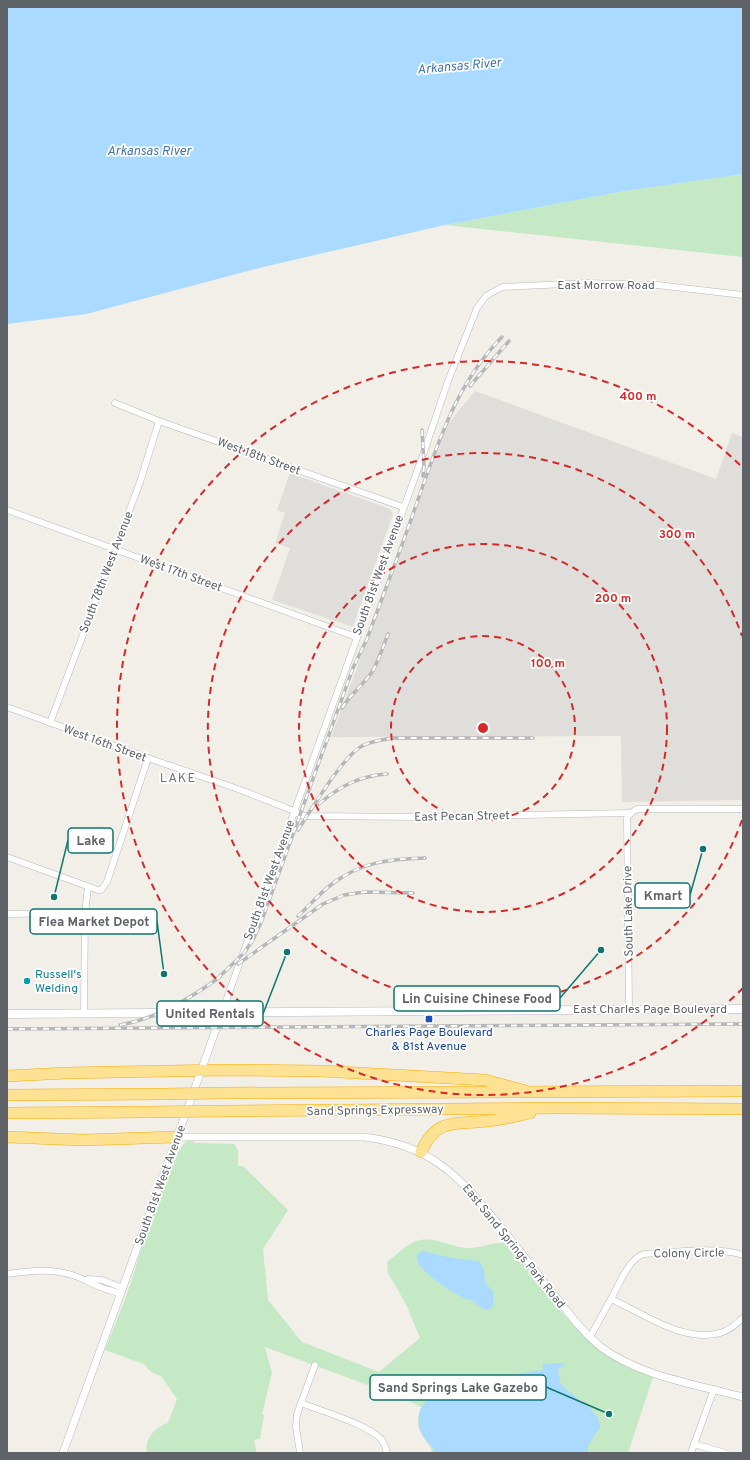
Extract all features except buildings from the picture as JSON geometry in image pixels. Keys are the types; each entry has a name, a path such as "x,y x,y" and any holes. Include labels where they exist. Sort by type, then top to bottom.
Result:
{"highway":[{"path":"7,1076 67,1073 321,1071 486,1080 526,1091"},
{"name":"Sand Springs Expressway","path":"7,1095 743,1091"},
{"path":"421,1152 426,1140 432,1133 445,1125 489,1121 556,1108"},
{"name":"Sand Springs Expressway","path":"7,1113 556,1108 743,1109"},
{"path":"7,1137 82,1140 176,1138"}],"main road":[{"name":"East Charles Page Boulevard","path":"7,1014 743,1008"}],"street":[{"name":"East Morrow Road","path":"477,308 486,296 502,287 586,283 657,284 743,295"},
{"name":"South 81st West Avenue","path":"63,1453 356,637 424,452 448,380 477,308"},
{"name":"West 18th Street","path":"115,404 403,507"},
{"name":"South 78th West Avenue","path":"50,722 140,482 159,420"},
{"name":"West 17th Street","path":"7,510 356,637"},
{"name":"West 16th Street","path":"7,707 294,810"},
{"path":"7,857 88,887 101,890 107,882 148,758"},
{"name":"East Pecan Street","path":"294,810 300,815 307,816 428,817 631,813 637,808 743,809"},
{"name":"South Lake Drive","path":"629,1009 627,818 631,813"},
{"path":"84,1013 85,913 88,887"},
{"path":"7,914 85,913"},
{"name":"East Sand Springs Park Road","path":"176,1138 364,1137 399,1144 421,1152 446,1168 467,1187 561,1304 590,1337 611,1354 623,1361 678,1380 743,1397"},
{"name":"Colony Circle","path":"590,1337 632,1261 638,1256 644,1254 699,1251 728,1252 743,1255"},
{"path":"7,1274 39,1270 50,1271 70,1274 85,1279 100,1287 122,1291"},
{"path":"611,1299 657,1322 681,1331 698,1334 720,1333 734,1326 743,1318"},
{"path":"300,1453 296,1420 316,1365"},
{"path":"691,1453 714,1389"},
{"path":"301,1403 367,1429 381,1440 387,1453"},
{"path":"694,1444 725,1453"}],"shaded area":[{"path":"475,391 716,479 732,433 743,437 743,800 622,802 621,736 331,737 448,424"},
{"path":"290,473 390,509 393,514 353,627 272,600 290,548 275,543 285,513 277,510"}],"green space":[{"path":"743,174 743,257 445,225 625,191"},
{"path":"187,1141 193,1141 194,1143 234,1144 238,1150 238,1166 243,1166 288,1210 263,1249 268,1300 302,1342 379,1372 420,1338 406,1304 388,1273 387,1262 411,1243 417,1241 432,1240 468,1248 497,1243 507,1243 564,1315 585,1337 626,1367 653,1377 628,1453 432,1453 418,1425 418,1417 421,1407 403,1398 265,1347 272,1373 262,1414 264,1415 260,1439 254,1440 257,1453 147,1453 147,1443 149,1438 159,1427 168,1423 177,1399 161,1376 151,1372 144,1364 105,1350 126,1296 164,1185 180,1149"}],"water":[{"name":"Arkansas River","path":"7,7 743,7 743,174 625,191 445,225 263,267 86,314 7,324"},
{"path":"423,1251 452,1258 479,1261 484,1269 485,1283 493,1291 492,1308 483,1309 471,1300 463,1298 436,1281 419,1265 417,1254"},
{"path":"565,1363 558,1370 560,1382 566,1389 592,1410 597,1416 600,1427 588,1446 588,1453 434,1453 434,1448 422,1434 419,1426 420,1412 425,1402 432,1398 480,1383 517,1374 542,1370 543,1364"}],"railway":[{"path":"217,979 243,954 253,940 262,920 353,668 367,639 449,417 471,376 485,356 502,337"},
{"path":"470,386 509,341"},
{"path":"422,430 424,465 423,476"},
{"path":"342,708 372,672 388,634"},
{"path":"298,830 337,772 354,752 366,744 393,738 533,738"},
{"path":"319,804 350,783 368,777 387,774"},
{"path":"298,916 319,895 343,877 354,871 376,863 399,859 425,858"},
{"path":"238,964 323,904 344,895 365,892 413,893"},
{"path":"120,1025 147,1018 173,1007 220,977"},
{"path":"7,1029 743,1024"}],"place":[{"name":"Kmart","path":"703,849"},
{"name":"Lake","path":"54,897"},
{"name":"Lin Cuisine Chinese Food","path":"601,950"},
{"name":"United Rentals","path":"287,952"},
{"name":"Flea Market Depot","path":"164,974"},
{"name":"Russell's Welding","path":"27,981"},
{"name":"Charles Page Boulevard & 81st Avenue","path":"429,1019"},
{"name":"Sand Springs Lake Gazebo","path":"609,1414"}],"district":[{"name":"LAKE","path":"178,777"}]}
